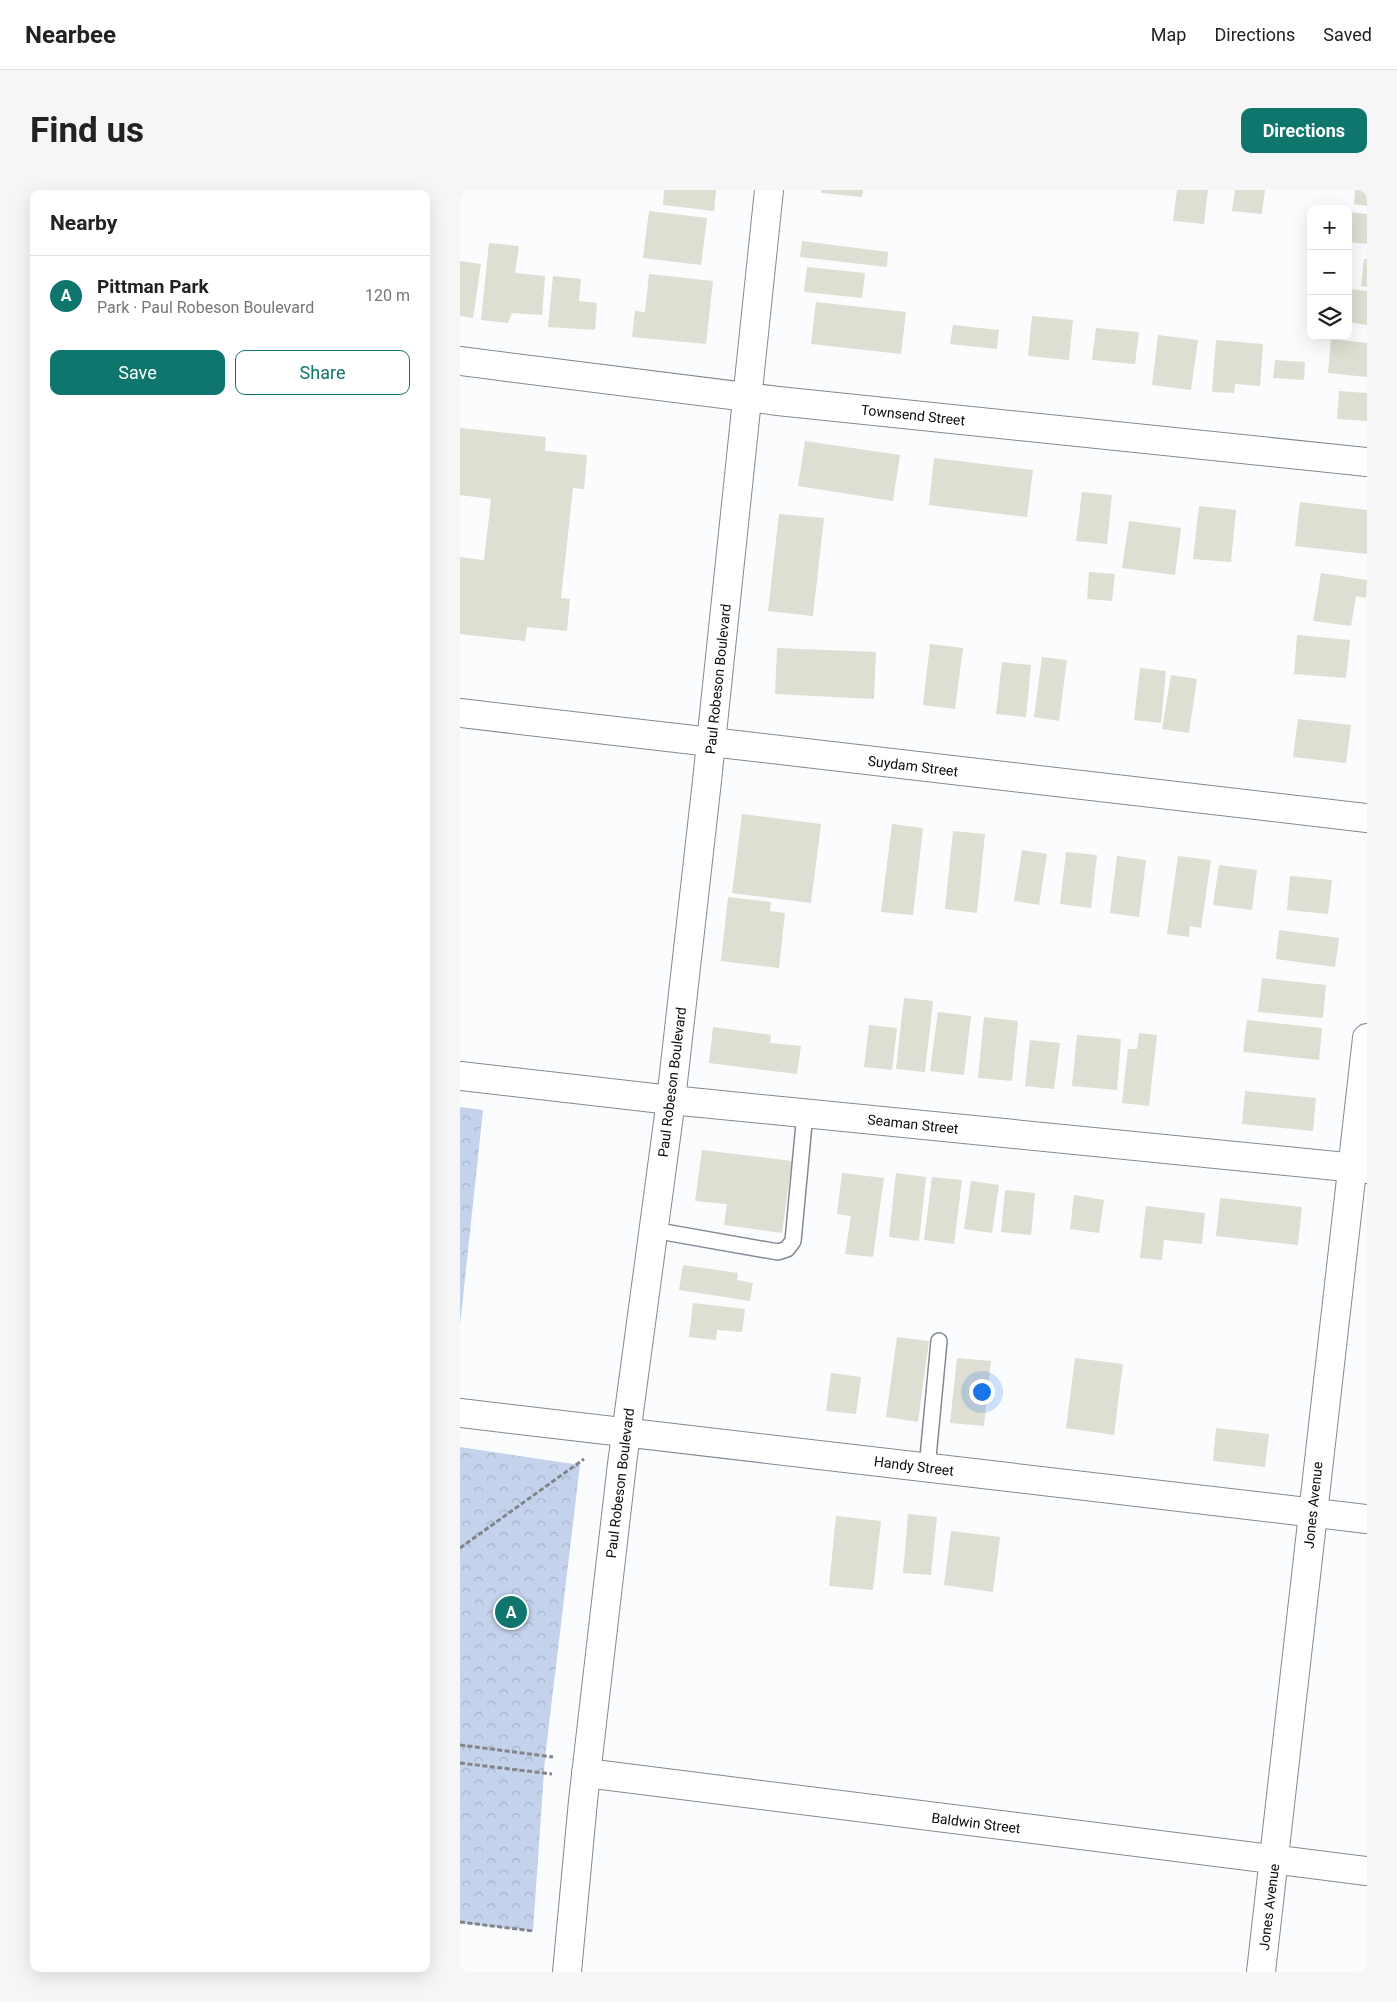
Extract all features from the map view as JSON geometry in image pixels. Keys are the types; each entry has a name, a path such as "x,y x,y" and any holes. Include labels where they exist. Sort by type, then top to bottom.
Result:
{"street":[{"name":"Paul Robeson Boulevard","path":"567,1972 586,1773 626,1432 671,1100 748,397 768,190"},
{"name":"Townsend Street","path":"460,361 748,397 1367,462"},
{"name":"Suydam Street","path":"460,713 1367,818"},
{"name":"Jones Avenue","path":"1261,1972 1312,1512 1360,1168 1367,1038"},
{"name":"Seaman Street","path":"460,1076 671,1100 1360,1168"},
{"name":"Handy Street","path":"460,1413 1367,1519"},
{"name":"Baldwin Street","path":"586,1773 1367,1871"}],"lane":[{"path":"653,1230 778,1252 787,1249 792,1241 805,1113"},
{"path":"927,1468 939,1341"}],"path":[{"path":"460,1548 584,1459"},
{"path":"460,1745 553,1756"},
{"path":"460,1763 552,1774"},
{"path":"460,1922 533,1931"}],"green space":[{"path":"460,1107 483,1110 460,1325"},
{"path":"460,1447 580,1465 545,1758 533,1931 460,1923"}],"building":[{"path":"664,190 716,190 714,211 663,205"},
{"path":"821,190 863,190 862,197 821,193"},
{"path":"1177,190 1208,190 1204,224 1173,221"},
{"path":"1235,190 1265,190 1262,214 1232,211"},
{"path":"1355,190 1367,190 1367,206 1354,204"},
{"path":"649,211 707,218 701,265 643,258"},
{"path":"1352,212 1367,214 1367,244 1352,242"},
{"path":"802,241 888,252 887,267 800,257"},
{"path":"489,243 519,246 515,273 545,276 542,315 512,313 508,323 481,320"},
{"path":"1364,259 1367,259 1367,287 1361,286"},
{"path":"460,261 481,264 473,318 460,316"},
{"path":"807,267 865,273 862,298 804,292"},
{"path":"649,274 713,281 706,344 632,337 635,311 645,312"},
{"path":"553,276 581,279 579,301 597,303 595,330 548,327"},
{"path":"1352,289 1367,291 1367,325 1352,323"},
{"path":"816,302 906,312 901,354 811,344"},
{"path":"1032,316 1073,320 1069,360 1028,356"},
{"path":"953,325 999,330 997,349 950,344"},
{"path":"1096,328 1139,332 1135,364 1092,360"},
{"path":"1158,335 1198,340 1191,390 1152,385"},
{"path":"1216,340 1263,344 1260,386 1235,384 1234,393 1212,392"},
{"path":"1331,340 1367,343 1367,377 1328,373"},
{"path":"1275,360 1305,362 1304,380 1273,378"},
{"path":"1339,391 1367,393 1367,421 1337,419"},
{"path":"460,428 546,437 545,451 587,455 584,489 573,488 561,598 570,599 567,631 527,627 525,641 460,634 460,557 484,560 491,499 460,495"},
{"path":"805,441 900,455 893,501 798,486"},
{"path":"934,458 1033,470 1027,517 929,505"},
{"path":"1082,492 1112,495 1107,544 1076,541"},
{"path":"1300,502 1367,510 1367,554 1295,546"},
{"path":"1199,506 1236,510 1231,562 1193,559"},
{"path":"779,514 824,518 813,616 768,611"},
{"path":"1129,521 1181,528 1175,575 1122,568"},
{"path":"1089,572 1115,574 1112,601 1087,599"},
{"path":"1321,573 1367,580 1366,598 1356,596 1351,626 1313,621"},
{"path":"1297,635 1350,640 1346,678 1294,674"},
{"path":"930,644 963,648 955,709 923,705"},
{"path":"777,648 876,652 874,699 775,694"},
{"path":"1042,657 1067,660 1059,721 1034,717"},
{"path":"1002,662 1031,665 1026,717 996,714"},
{"path":"1140,668 1166,671 1161,723 1134,720"},
{"path":"1171,675 1197,679 1189,733 1162,729"},
{"path":"1298,719 1351,725 1346,763 1293,757"},
{"path":"742,814 821,824 811,903 732,893"},
{"path":"892,824 923,828 913,915 881,912"},
{"path":"953,831 985,834 977,913 945,909"},
{"path":"1022,850 1047,854 1039,905 1014,901"},
{"path":"1066,852 1097,855 1091,908 1060,904"},
{"path":"1117,856 1146,860 1139,917 1110,913"},
{"path":"1178,856 1211,860 1201,928 1190,926 1189,937 1167,934"},
{"path":"1219,865 1257,870 1252,910 1213,905"},
{"path":"1290,876 1332,880 1328,914 1287,910"},
{"path":"728,897 771,902 770,911 785,913 779,968 721,961"},
{"path":"1279,930 1339,938 1335,967 1276,959"},
{"path":"1262,978 1326,985 1323,1018 1258,1012"},
{"path":"904,998 933,1001 925,1072 896,1069"},
{"path":"938,1012 971,1016 964,1075 930,1071"},
{"path":"984,1017 1018,1021 1012,1081 978,1078"},
{"path":"1247,1020 1322,1028 1319,1060 1243,1052"},
{"path":"869,1025 897,1028 892,1070 864,1067"},
{"path":"713,1027 771,1035 770,1043 801,1046 797,1074 709,1063"},
{"path":"1139,1033 1157,1035 1149,1106 1122,1103 1128,1049 1137,1049"},
{"path":"1077,1035 1121,1039 1117,1090 1072,1086"},
{"path":"1030,1040 1060,1043 1054,1089 1025,1086"},
{"path":"1245,1091 1316,1098 1313,1131 1242,1124"},
{"path":"702,1150 792,1161 782,1233 724,1225 727,1204 695,1201"},
{"path":"842,1173 884,1178 873,1257 845,1254 851,1216 837,1214"},
{"path":"896,1173 926,1177 919,1241 889,1237"},
{"path":"932,1177 962,1180 954,1244 924,1240"},
{"path":"971,1181 999,1185 992,1233 964,1229"},
{"path":"1005,1190 1035,1193 1031,1235 1001,1232"},
{"path":"1074,1195 1104,1200 1099,1233 1070,1229"},
{"path":"1220,1198 1302,1207 1298,1245 1216,1236"},
{"path":"1146,1206 1205,1213 1202,1244 1164,1240 1162,1260 1140,1258"},
{"path":"683,1265 738,1273 737,1280 753,1283 750,1301 679,1290"},
{"path":"693,1303 745,1309 742,1332 717,1330 716,1340 689,1337"},
{"path":"897,1337 929,1341 918,1422 886,1417"},
{"path":"957,1358 991,1361 984,1426 950,1423"},
{"path":"1075,1358 1123,1364 1114,1435 1066,1428"},
{"path":"831,1373 861,1377 856,1414 826,1411"},
{"path":"1216,1428 1269,1434 1265,1467 1213,1461"},
{"path":"908,1514 937,1517 931,1575 903,1573"},
{"path":"836,1516 881,1521 873,1590 829,1586"},
{"path":"951,1531 1000,1537 993,1592 944,1585"}],"place":[{"name":"Pittman Park","path":"511,1612"}]}
